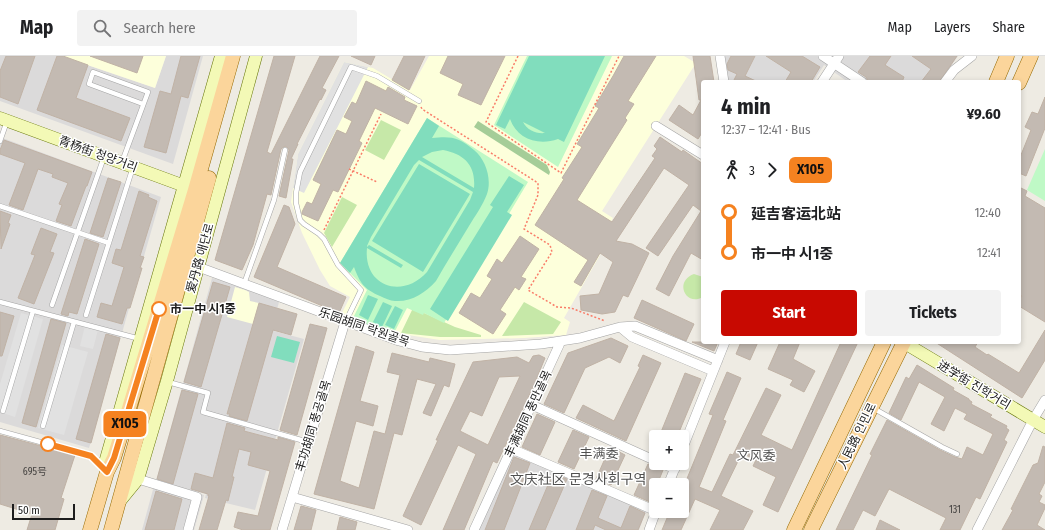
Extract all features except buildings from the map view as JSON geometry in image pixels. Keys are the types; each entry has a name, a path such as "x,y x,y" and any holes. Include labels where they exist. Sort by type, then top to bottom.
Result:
{"main road":[{"name":"爱丹路 애단로","path":"90,530 107,472 114,458 190,188 233,56"},
{"name":"爱丹路 애단로","path":"111,530 120,501 127,470 192,264 242,56"},
{"path":"997,80 1007,56"},
{"path":"1020,80 1031,59"},
{"name":"人民路 인민로","path":"794,530 883,344"},
{"name":"人民路 인민로","path":"811,530 902,344"}],"street":[{"name":"爱丹路 애단로","path":"107,472 106,459 140,339 190,188 221,56"},
{"name":"爱丹路 애단로","path":"120,501 138,479 167,381 192,264 239,121 256,56"},
{"path":"720,56 724,80"},
{"path":"823,56 836,59 860,80"},
{"path":"946,80 954,70 972,56"},
{"path":"823,80 836,59"},
{"name":"青杨街 청양거리","path":"4,119 190,188"},
{"path":"656,126 701,154"},
{"name":"乐园胡同 락원골목","path":"192,264 345,322 422,347 450,350 541,344 580,338 620,327 635,326 718,360"},
{"name":"丰功胡同 풍공골목","path":"282,530 345,322"},
{"path":"620,327 632,337 713,371"},
{"name":"丰满胡同 풍만골목","path":"474,530 561,341"},
{"path":"689,432 724,344"},
{"name":"进学街 진학거리","path":"906,344 1045,427"},
{"path":"977,530 1033,420 1045,400"},
{"path":"532,405 649,458"},
{"path":"512,449 649,508"},
{"path":"138,479 197,497 188,530"},
{"path":"292,497 408,530"},
{"path":"648,530 653,518"}],"lane":[{"path":"345,322 361,290 338,265 324,239 315,230 300,220 296,203 300,172 352,67 377,76 419,101"},
{"path":"122,163 148,92 93,72 89,84 143,104"},
{"path":"0,141 4,119"},
{"path":"244,284 274,200 285,150"},
{"path":"52,305 104,157"},
{"path":"86,315 133,167"},
{"path":"0,206 109,243"},
{"path":"0,302 140,339"},
{"path":"3,411 33,311"},
{"path":"44,426 74,322"},
{"path":"167,381 208,393 203,412 308,442"},
{"path":"872,407 957,454"},
{"path":"0,431 91,456 107,472"}],"path":[{"path":"518,56 486,122 561,172 618,56"},
{"path":"419,101 422,109 538,183 538,195 524,229 550,245 552,252 528,290 557,307 571,308 620,327"},
{"path":"321,236 381,114"},
{"path":"349,168 377,182"}],"shaded area":[{"path":"0,56 61,56 155,88 166,56 203,56 173,164 0,101"},
{"path":"61,56 166,56 155,88"},
{"path":"429,56 684,56 696,63 602,211 613,218 593,250 600,255 564,318 570,322 566,335 524,338 440,340 395,333 372,326 342,313 350,297 330,286 320,270 302,233 291,202 298,154 344,62 373,68 410,90"},
{"path":"723,56 958,56 941,80 845,80 824,65 814,80 727,80"},
{"path":"344,62 368,67 304,193 293,188 298,154"},
{"path":"0,137 161,197 89,448 0,422"},
{"path":"212,278 246,287 279,302 272,328 274,331 304,339 255,510 205,498 206,494 156,481"},
{"path":"235,287 249,292 250,301 259,303 253,324 227,317"},
{"path":"21,313 43,319 15,417 0,412 0,384"},
{"path":"85,326 98,330 93,349 80,346"},
{"path":"62,345 88,352 64,435 38,428"},
{"path":"513,453 646,512 639,530 479,530"},
{"path":"155,482 204,495 194,530 142,530"}],"green space":[{"path":"527,56 612,56 558,167 494,125"},
{"path":"529,56 605,56 564,142 558,139 543,142 529,139 518,132 510,119 505,129 496,125","holes":["523,122 545,133 532,131"]},
{"path":"427,118 528,182 444,323 424,313 423,315 407,308 394,333 353,318 367,290 340,263"},
{"path":"427,118 439,126 432,138 450,137 464,142 482,159 487,170 489,182 487,194 436,281 418,296 401,301 389,300 366,288 358,277 354,267 350,273 340,263","holes":["443,150 457,154 467,162 473,173 474,188 422,157 432,152","419,160 473,192 470,200 427,272 417,281 407,285 396,287 386,285 378,280 371,272 367,261 367,248 401,268 403,265 369,245 367,246 414,165"]},
{"path":"381,120 401,130 384,160 365,150"},
{"path":"478,121 547,165 550,172 549,175 474,127"},
{"path":"1045,149 1045,201 1027,190"},
{"path":"419,164 470,194 423,272 372,241"},
{"path":"509,176 524,185 507,212 512,215 448,321 430,309 493,207 490,205"},
{"path":"342,197 357,205 332,247 324,233"},
{"path":"694,274 701,276 701,298 691,299 684,292 684,282 688,277"},
{"path":"368,295 378,299 368,320 359,315"},
{"path":"383,302 392,306 382,327 373,322"},
{"path":"524,302 561,322 553,334 502,336"},
{"path":"395,306 403,310 394,329 385,325"},
{"path":"413,308 455,327 481,335 481,337 440,337 401,333"},
{"path":"277,336 300,342 294,363 271,357"}],"bus line":[{"name":"X105","path":"48,444 91,456 107,472 114,458 159,309"}],"place":[{"name":"市一中 시1중","path":"159,309"}],"district":[{"name":"丰满委","path":"599,453"},
{"name":"文风委","path":"756,455"},
{"name":"文庆社区 문경사회구역","path":"578,479"}]}
